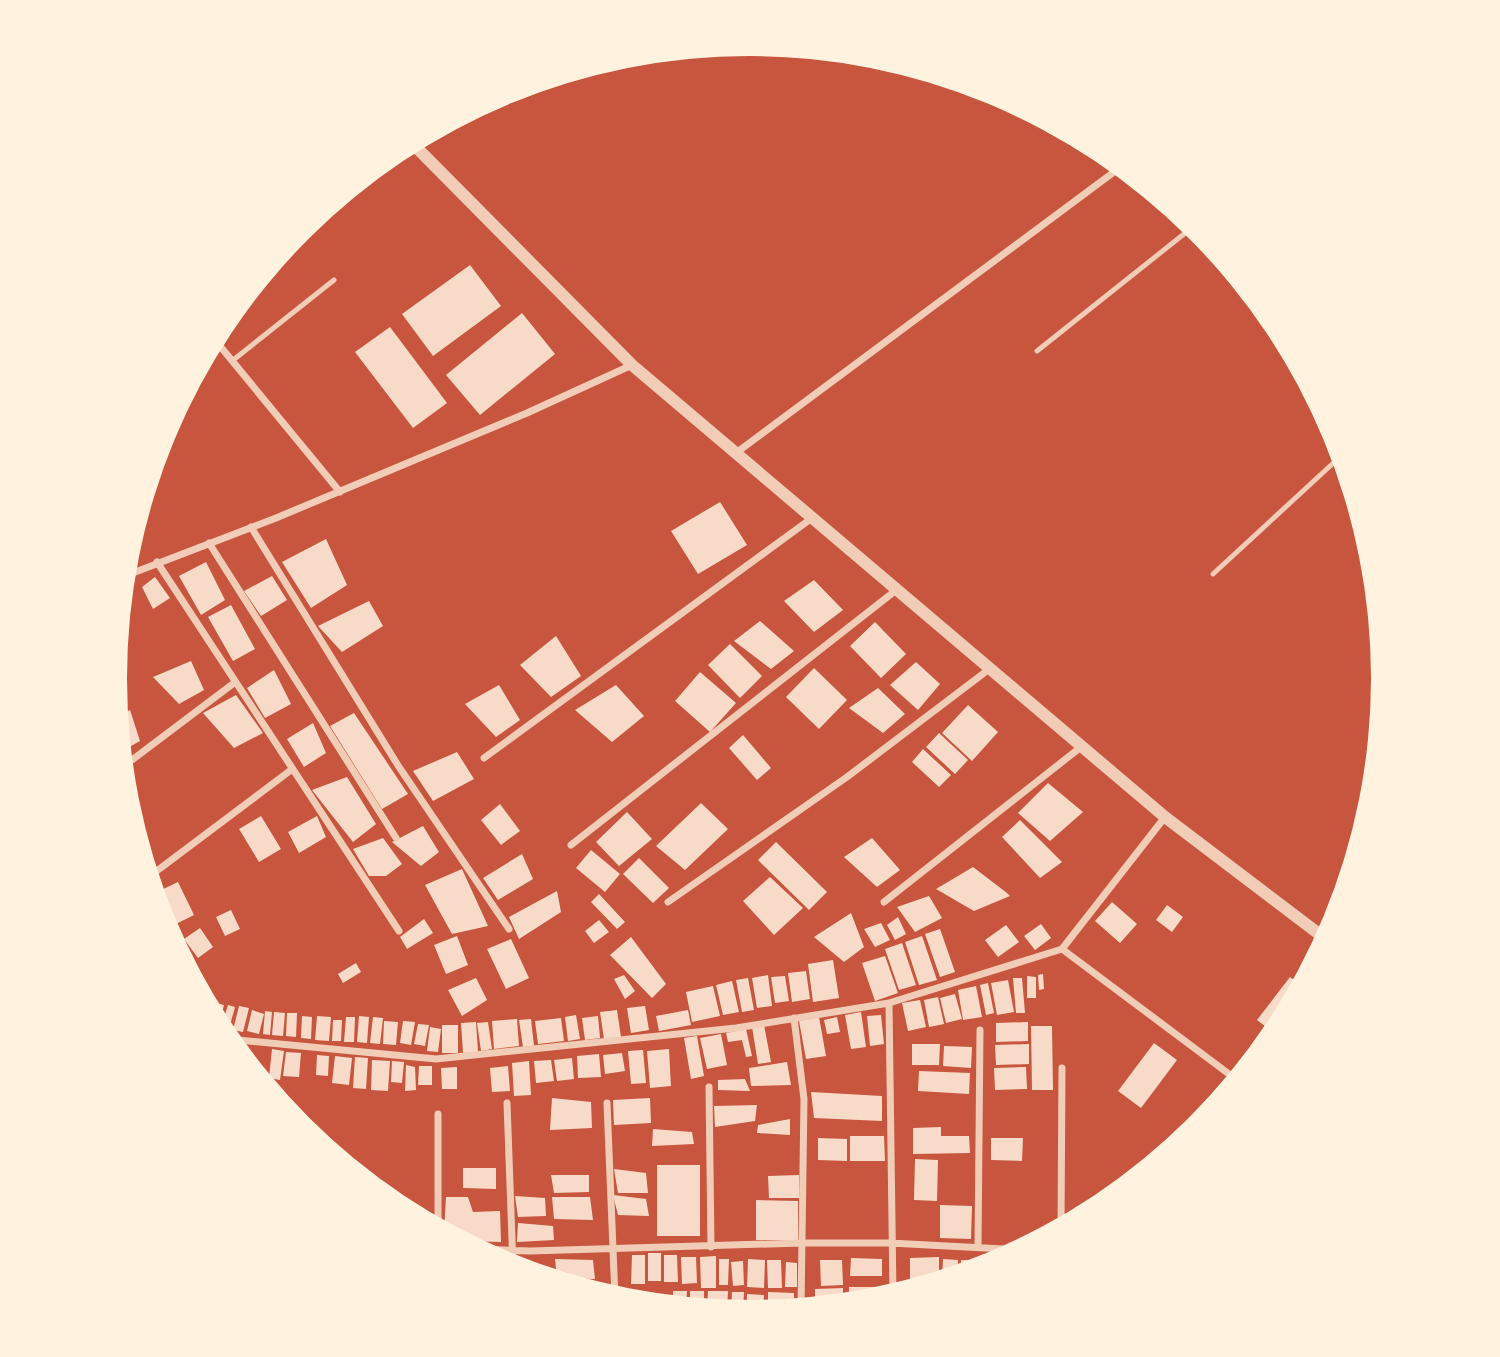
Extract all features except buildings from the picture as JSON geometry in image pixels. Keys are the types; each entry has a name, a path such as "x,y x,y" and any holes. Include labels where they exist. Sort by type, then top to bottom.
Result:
{"street":[{"path":"420,151 632,365 988,670 1165,817 1317,933"},
{"path":"736,453 1113,173"},
{"path":"222,349 340,492"},
{"path":"137,571 340,492 632,365"},
{"path":"484,758 812,518"},
{"path":"251,527 399,767 509,929"},
{"path":"209,543 396,838"},
{"path":"157,562 399,931"},
{"path":"571,845 895,591"},
{"path":"668,902 847,778 988,670"},
{"path":"133,759 234,683"},
{"path":"884,902 1081,747"},
{"path":"158,870 292,770"},
{"path":"244,1040 436,1059 722,1029 889,1003 1062,948 1165,817"},
{"path":"1062,948 1230,1075"},
{"path":"889,1003 892,1284"},
{"path":"794,1018 804,1099 801,1299"},
{"path":"978,1247 980,1030"},
{"path":"1061,1218 1062,1068"},
{"path":"709,1087 711,1247"},
{"path":"507,1103 513,1254"},
{"path":"607,1103 614,1286"},
{"path":"438,1114 438,1217"},
{"path":"504,1251 802,1243 890,1243 1000,1249"}],"lane":[{"path":"1037,351 1185,234"},
{"path":"232,361 334,280"},
{"path":"1213,574 1333,463"}]}
